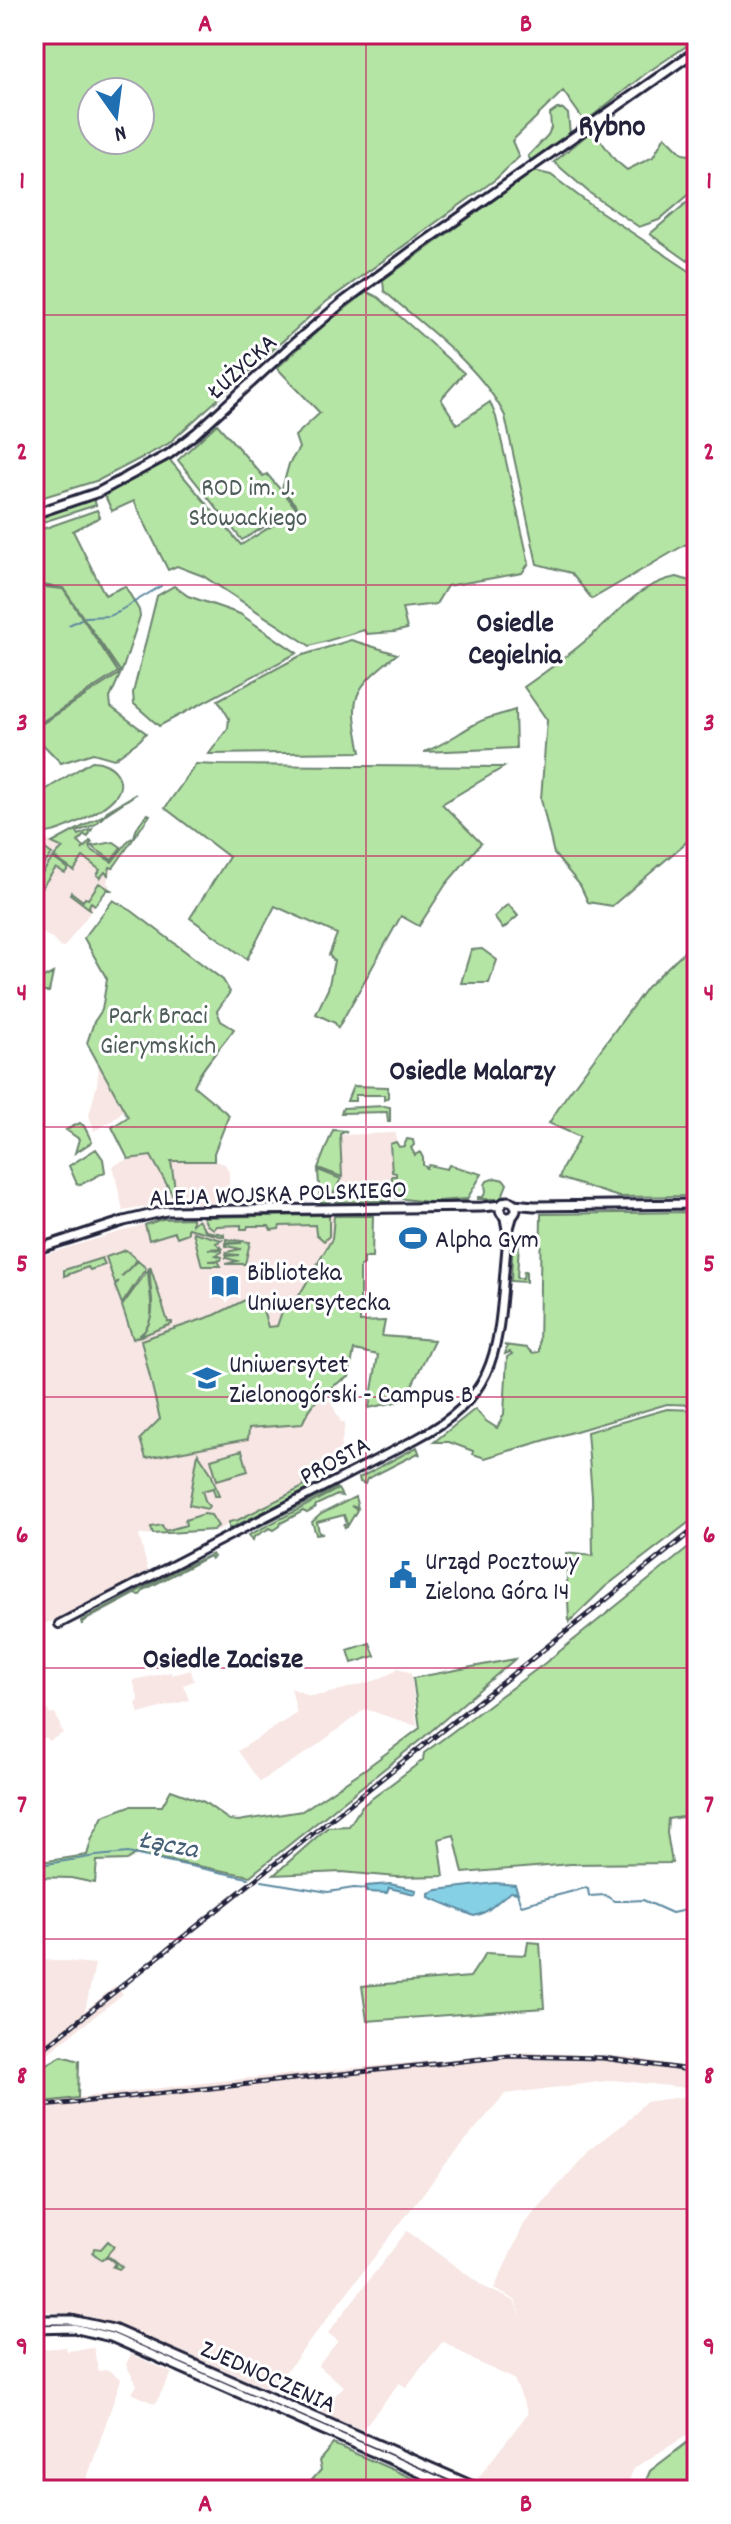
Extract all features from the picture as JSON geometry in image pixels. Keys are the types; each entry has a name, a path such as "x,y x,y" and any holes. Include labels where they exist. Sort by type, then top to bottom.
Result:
{"main road":[{"name":"ŁUŻYCKA","path":"34,514 99,492 130,478 169,454 317,323 458,217 622,104 697,47"},
{"path":"514,1211 507,1201 502,1211 514,1211 534,1206 697,1204"},
{"name":"ALEJA WOJSKA POLSKIEGO","path":"34,1250 166,1211 482,1207 502,1211"},
{"name":"ZJEDNOCZENIA","path":"36,2326 72,2320 113,2329 482,2490"},
{"name":"ZJEDNOCZENIA","path":"36,2326 73,2328 111,2337 460,2490"}],"street":[{"name":"PROSTA","path":"502,1211 507,1235"},
{"name":"PROSTA","path":"59,1624 312,1494 433,1430 453,1416 474,1393 488,1371 495,1352 500,1327 507,1235 514,1211"}],"shaded area":[{"path":"34,830 51,843 64,836 113,868 107,883 110,885 61,948 34,928"},
{"path":"99,1064 125,1109 94,1131 89,1115"},
{"path":"396,1133 394,1194 330,1198 342,1177 340,1135"},
{"path":"151,1155 170,1161 225,1164 229,1172 229,1203 161,1204 123,1211 113,1166 128,1159"},
{"name":"Uniwersytet Zielonogórski - Campus B","path":"334,1216 332,1239 293,1306 303,1324 327,1395 341,1422 345,1423 337,1469 218,1530 139,1535 148,1571 60,1619 39,1625 34,1621 34,1258 162,1219"},
{"path":"398,1668 411,1673 417,1726 365,1709 312,1749 260,1782 238,1751 297,1713 291,1688 309,1696 322,1695 374,1681"},
{"path":"191,1670 194,1681 183,1685 189,1700 139,1714 133,1680"},
{"path":"34,1683 50,1715 55,1713 63,1733 49,1741 46,1737 34,1743"},
{"path":"34,1958 95,1964 85,2011 115,1986 123,1994 34,2064"},
{"path":"525,2052 627,2057 697,2069 697,2089 614,2080 505,2094 448,2161 293,2363 269,2389 117,2324 36,2310 34,2276 43,2260 34,2258 34,2103 219,2081"},
{"path":"688,2096 689,2103 697,2102 697,2429 634,2468 625,2490 507,2490 478,2478 528,2413 514,2379 475,2361 443,2341 406,2387 399,2383 362,2430 320,2412 344,2386 318,2366 338,2341 328,2333 407,2231 484,2287 514,2301 523,2320 515,2300 494,2289 524,2224 590,2150 625,2123 645,2102"},
{"path":"66,2347 67,2351 94,2348 98,2371 108,2370 121,2379 84,2487 35,2490 34,2350"},
{"path":"131,2354 172,2373 155,2404 132,2393 137,2385 126,2365"}],"green space":[{"path":"34,34 697,34 697,39 645,74 585,122 563,91 512,141 519,157 496,179 326,302 168,444 99,480 34,500"},
{"path":"563,109 568,114 570,134 531,161 528,156 548,135 550,114"},
{"path":"593,130 615,160 627,170 653,157 665,136 683,154 697,156 692,192 659,220 639,227 591,194 554,162"},
{"path":"534,171 551,175 697,276 697,513 692,517 693,540 592,599 571,573 537,564 505,416 495,398 467,364 384,291 383,280"},
{"path":"697,194 697,243 688,261 650,234"},
{"path":"367,292 378,297 464,373 441,399 457,424 490,402 529,563 522,573 447,586 436,604 402,608 407,629 366,634 364,630 310,646 203,576 177,566 168,570 134,501 112,511 104,494 169,459 241,545 299,509 282,489 289,464 299,448 295,436 320,413 277,368"},
{"name":"ROD im. J. Słowackiego","path":"217,424 296,508 242,540 178,460"},
{"path":"93,497 96,505 34,525 34,516"},
{"path":"97,510 100,517 73,531 105,595 125,586 140,616 123,668 110,698 111,707 146,733 114,759 93,753 61,763 34,735 34,729 120,671 63,588 34,584 34,532"},
{"path":"677,577 697,583 697,833 612,906 588,902 580,885 554,854 541,799 547,720 524,687 582,644 640,593 664,580"},
{"path":"34,586 63,589 118,672 34,727"},
{"path":"174,586 188,596 240,614 297,653 159,726 134,704 133,693 157,596"},
{"path":"351,640 397,654 371,676 358,695 355,718 361,752 209,754 228,728 229,718 218,700 300,656"},
{"path":"515,710 516,748 424,752 480,721"},
{"path":"92,761 106,764 119,778 120,785 114,798 79,821 49,833 41,833 34,827 34,797"},
{"path":"196,764 504,767 442,804 481,843 446,884 419,926 401,916 338,1028 335,1023 316,1014 328,989 334,961 329,955 337,934 275,906 247,959 190,918 229,857 165,808"},
{"path":"136,794 96,824 77,832 79,835 92,829 88,837 84,835 78,842 84,847 82,850 90,841 90,849 112,862 134,837 143,819 150,815 113,868 110,867 108,875 105,872 100,878 97,875 100,870 83,857 74,871 54,857 63,848 52,843"},
{"path":"34,841 52,854 34,878"},
{"path":"114,842 121,847 112,860 91,846"},
{"path":"53,858 68,869 65,873 56,868 41,888 36,887 34,880"},
{"path":"99,883 111,890 107,890 95,905 91,902 90,909 70,894 83,901 88,899"},
{"name":"Park Braci Gierymskich","path":"113,900 223,980 230,992 217,1011 221,1021 234,1029 194,1086 229,1115 214,1153 214,1161 171,1161 177,1203 151,1156 128,1159 112,1127 128,1117 87,1043 102,1010 107,979 84,938"},
{"path":"508,904 518,916 503,929 494,917"},
{"path":"692,944 697,946 697,1196 619,1197 559,1178 580,1137 549,1123 647,987"},
{"path":"482,949 497,960 489,983 461,983 471,950"},
{"path":"53,973 49,992 34,992 34,983"},
{"path":"353,1086 388,1087 388,1098 384,1100 384,1095 355,1095 355,1101 347,1101"},
{"path":"390,1107 390,1122 387,1112 341,1113 343,1108"},
{"path":"80,1123 92,1142 75,1153 79,1139 66,1130"},
{"path":"333,1130 347,1131 340,1134 342,1177 318,1168"},
{"path":"407,1139 413,1140 411,1148 415,1155 420,1152 423,1165 427,1168 429,1165 447,1169 449,1165 482,1174 467,1199 437,1201 468,1201 466,1203 444,1204 396,1198 395,1190 391,1189 392,1176 396,1173 392,1172 390,1144 396,1142 399,1147 404,1146"},
{"path":"96,1149 103,1159 105,1172 77,1184 69,1166"},
{"path":"318,1170 341,1179 329,1202 320,1202"},
{"path":"495,1178 507,1184 501,1199 478,1199 486,1191 487,1181"},
{"path":"346,1192 384,1194 390,1201 336,1202"},
{"path":"694,1212 697,1223 697,1405 667,1404 485,1458 449,1442 434,1442 475,1409 497,1428 504,1414 507,1357 512,1354 505,1354 507,1347 504,1345 539,1352 541,1214"},
{"path":"329,1215 329,1236 324,1241 316,1234 315,1225 280,1226 271,1230 269,1226 241,1229 241,1225 216,1226 214,1229 207,1225 203,1217"},
{"path":"334,1216 373,1216 372,1258 364,1258 364,1265 360,1266 360,1322 385,1321 382,1336 434,1340 405,1400 369,1408 378,1355 354,1350 349,1377 321,1396 302,1424 249,1428 248,1439 146,1458 140,1439 160,1419 141,1340 215,1315 249,1298 265,1306 263,1310 268,1327 277,1326 284,1306 293,1306 332,1239"},
{"path":"192,1218 192,1224 198,1219 206,1231 224,1234 224,1237 188,1228 188,1233 177,1237 175,1232 149,1240 145,1225 162,1219"},
{"path":"193,1232 222,1240 216,1243 222,1248 208,1249 222,1250 216,1255 222,1257 221,1260 209,1261 218,1261 221,1266 202,1266"},
{"path":"513,1233 519,1243 517,1278 523,1278 526,1271 526,1282 511,1281"},
{"path":"226,1239 250,1242 245,1264 226,1264 237,1261 226,1256 239,1255 226,1252 241,1249 226,1244 242,1243 226,1242"},
{"path":"126,1250 137,1260 121,1277 138,1261 146,1268 122,1304 115,1286 119,1281 115,1284 106,1257"},
{"path":"102,1258 105,1265 90,1270 88,1267 64,1276 64,1270"},
{"path":"150,1266 168,1322 172,1324 141,1336 151,1318"},
{"path":"148,1270 150,1318 148,1327 133,1339 122,1306"},
{"path":"667,1409 697,1410 697,1516 605,1587 569,1622 566,1553 593,1556 587,1432"},
{"path":"417,1447 420,1455 418,1453 367,1479 365,1484 360,1482 359,1478"},
{"path":"242,1450 248,1471 217,1480 211,1459"},
{"path":"198,1453 211,1473 219,1496 215,1496 213,1488 202,1491 209,1506 207,1509 189,1505"},
{"path":"304,1483 310,1489 229,1529 229,1522 305,1486"},
{"path":"335,1485 336,1488 254,1529 262,1522"},
{"path":"338,1489 342,1496 337,1495 316,1505 307,1513 303,1511 253,1540 249,1535"},
{"path":"355,1497 358,1508 351,1506 357,1510 347,1527 344,1525 347,1524 344,1515 317,1522 319,1532 323,1533 316,1534 312,1522"},
{"path":"211,1515 218,1526 213,1530 153,1534 151,1527 162,1525 165,1531 186,1525 185,1520"},
{"path":"697,1541 697,1815 668,1819 672,1863 571,1864 463,1873 454,1835 439,1839 444,1876 397,1877 342,1872 274,1875 328,1827 349,1826 362,1806 423,1760 424,1753 545,1663"},
{"path":"212,1554 214,1557 211,1559 209,1556 140,1595 135,1594 82,1622 82,1625 81,1621"},
{"path":"370,1643 375,1656 352,1663 348,1650"},
{"path":"515,1659 424,1737 250,1876 136,1854 127,1860 97,1861 95,1883 71,1878 34,1877 34,1863 87,1855 103,1816 130,1806 162,1806 171,1790 204,1802 229,1820 302,1811 420,1728 413,1678"},
{"path":"528,1942 540,1943 544,2008 367,2021 362,1986 470,1977 486,1953 526,1955"},
{"path":"62,2056 79,2061 78,2098 34,2103 34,2071"},
{"path":"108,2241 114,2246 107,2255 122,2267 120,2269 114,2267 115,2263 106,2256 102,2260 93,2253 94,2248 101,2249"},
{"path":"281,2406 463,2485 425,2473"},
{"path":"697,2435 697,2490 642,2490 650,2471"},
{"path":"333,2444 440,2490 303,2490 321,2470 319,2461"}],"water":[{"path":"495,1883 515,1885 518,1893 511,1892 485,1912 474,1916 429,1897 429,1893 437,1890"},
{"path":"390,1884 416,1890 415,1894 389,1888 387,1893 366,1892 366,1886"}],"waterway":[{"path":"121,610 161,586"},
{"path":"85,617 109,616 119,612"},
{"path":"69,625 81,619"},
{"name":"Łącza","path":"34,1866 128,1853 248,1878"},
{"name":"Łącza","path":"262,1881 328,1892 367,1889"},
{"name":"Łącza","path":"517,1893 521,1905 585,1888 589,1896 605,1895 614,1901 643,1900 672,1913 686,1910 690,1904 697,1903"}],"railway":[{"path":"34,2056 697,1527"},
{"path":"34,2107 509,2056 603,2058 697,2071"}],"place":[{"name":"Alpha Gym","path":"413,1238"},
{"name":"Biblioteka Uniwersytecka","path":"225,1286"},
{"name":"Uniwersytet Zielonogórski - Campus B","path":"207,1378"},
{"name":"Urząd Pocztowy Zielona Góra 14","path":"403,1575"}],"district":[{"name":"Rybno","path":"612,125"},
{"name":"Osiedle Cegielnia","path":"515,637"},
{"name":"Osiedle Malarzy","path":"472,1069"},
{"name":"Osiedle Zacisze","path":"223,1657"}]}
